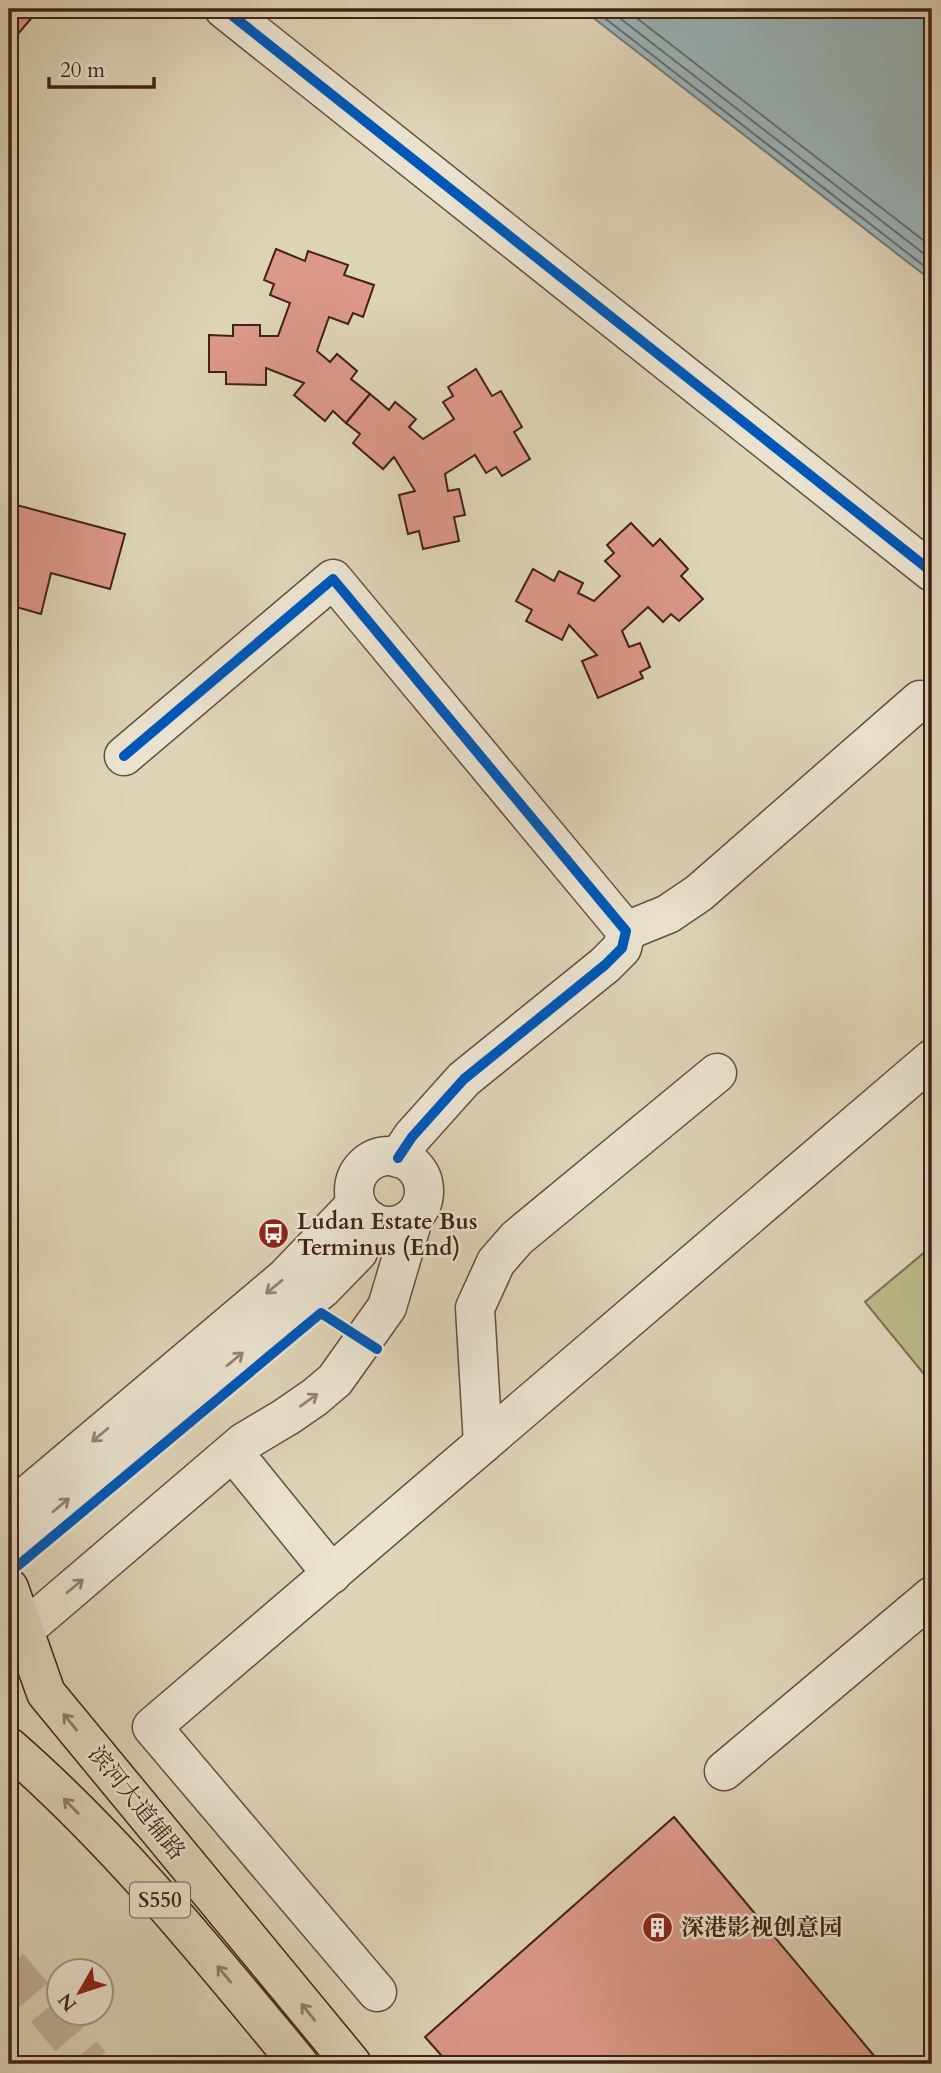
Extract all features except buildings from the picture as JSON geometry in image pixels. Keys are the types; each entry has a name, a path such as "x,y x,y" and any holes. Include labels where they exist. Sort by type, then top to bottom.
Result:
{"main road":[{"path":"9,1588 16,1639"},
{"name":"滨河大道辅路","path":"16,1639 46,1693 352,2064"},
{"name":"S550","path":"9,1747 101,1836 189,1932 299,2064"}],"street":[{"path":"224,9 932,572"},
{"path":"124,756 332,579 626,931"},
{"path":"626,931 668,914 699,893 920,700"},
{"path":"398,1158 412,1137 464,1080 605,965 622,948 626,931"},
{"path":"377,1992 152,1727 932,1059"},
{"path":"483,1444 475,1308 496,1262 517,1238 717,1073"},
{"path":"16,1639 233,1452 315,1397 335,1380 387,1307 423,1194 423,1182 409,1163 398,1158 376,1158 367,1164 355,1182 354,1193 363,1212 381,1225 393,1226 414,1216"},
{"path":"9,1549 322,1289 358,1252 363,1212"},
{"path":"9,1511 363,1212"},
{"path":"233,1452 332,1574"},
{"path":"724,1772 932,1596"}],"green space":[{"path":"932,1246 932,1384 865,1302"}],"water":[{"path":"582,9 932,9 932,281"}],"tunnel":[{"path":"9,1966 91,2064"}],"cycle path":[{"path":"224,9 932,572"},
{"path":"124,756 333,579 626,931 622,948 605,965 464,1079 412,1137 398,1158"},
{"path":"9,1573 321,1313 377,1349"}],"place":[{"name":"Ludan Estate Bus Terminus (End)","path":"274,1234"},
{"name":"深港影视创意园","path":"658,1927"}]}
